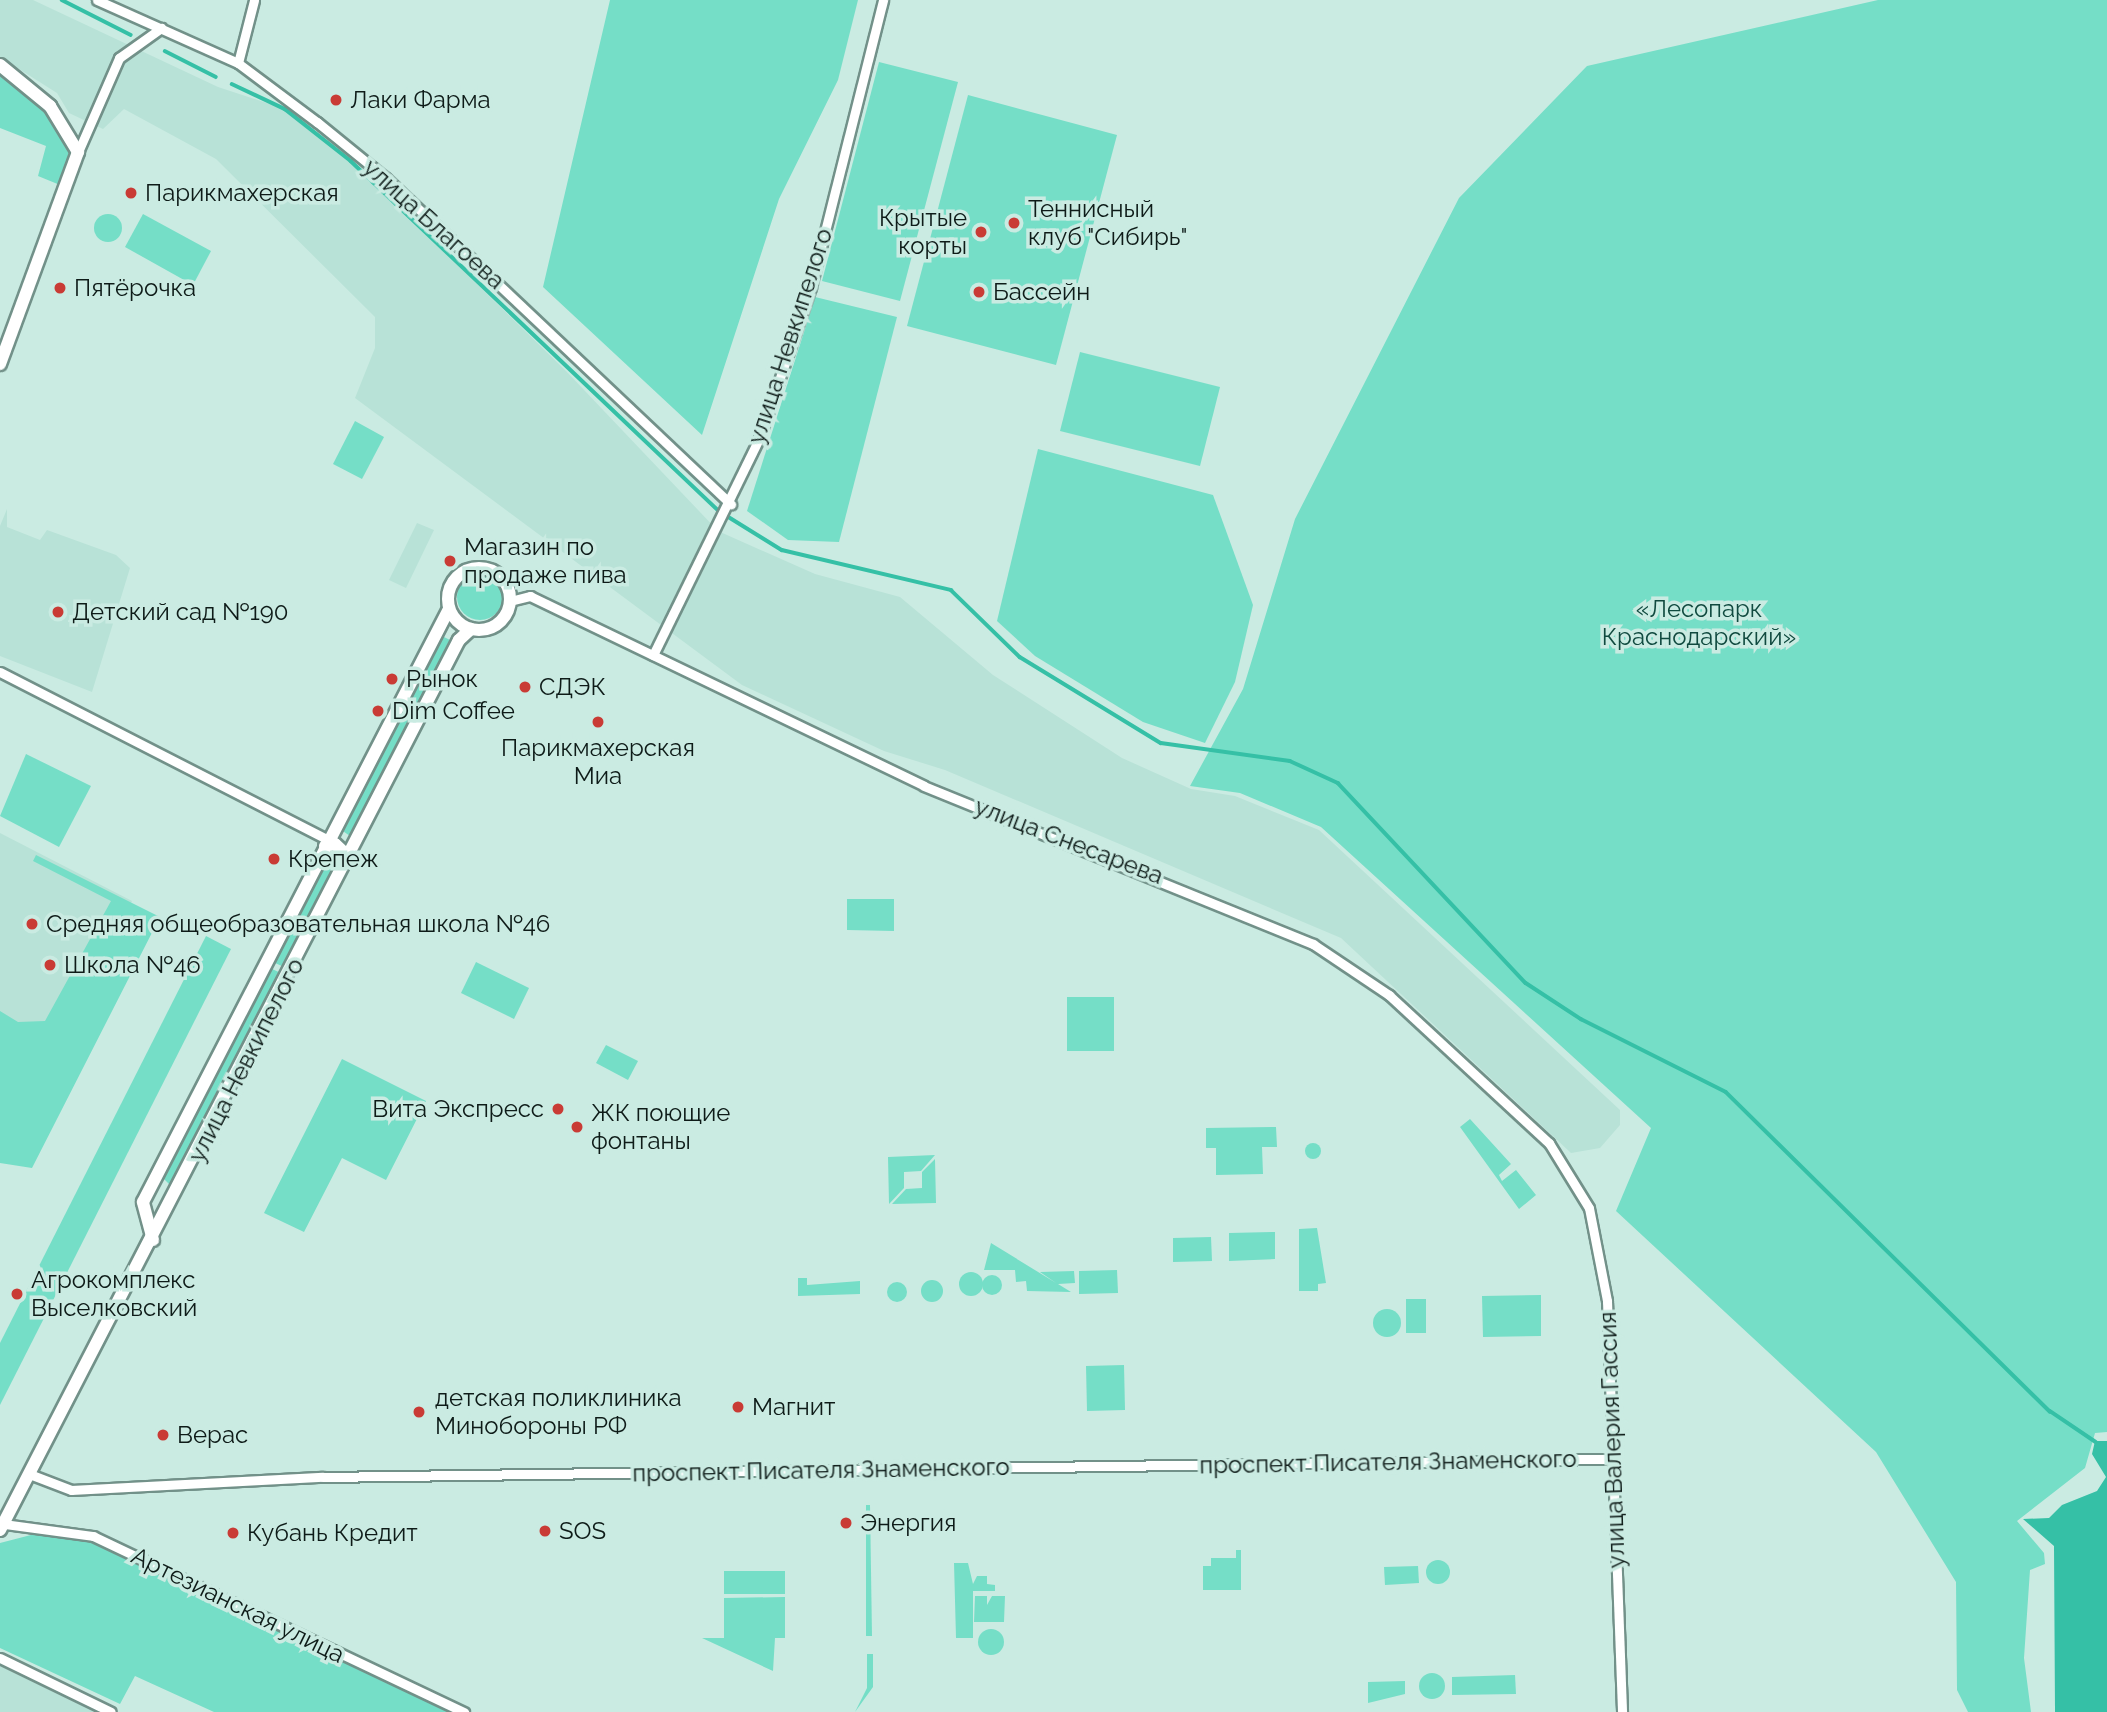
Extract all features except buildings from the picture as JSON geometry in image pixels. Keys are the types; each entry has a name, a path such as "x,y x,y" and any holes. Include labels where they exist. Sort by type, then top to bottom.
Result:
{"street":[{"name":"улица Благоева","path":"97,0 238,63 386,178 730,507"},
{"path":"238,63 254,0"},
{"name":"улица Невкипелого","path":"653,655 730,507 811,287 883,0"},
{"path":"0,364 78,152 119,58 159,30"},
{"path":"0,65 50,106 78,152"},
{"path":"474,568 500,576 510,601 500,622 471,629 449,609 452,582 474,568"},
{"name":"улица Снесарева","path":"510,601 530,596 924,786 1313,944 1364,974 1423,1025 1549,1143 1572,1173"},
{"name":"улица Невкипелого","path":"153,1240 143,1202 449,609"},
{"name":"улица Невкипелого","path":"2,1527 32,1475 350,858 458,640 471,629"},
{"path":"0,672 329,838 350,858"},
{"path":"329,838 358,841"},
{"name":"улица Валерия Гассия","path":"1572,1173 1589,1208 1605,1287 1622,1712"},
{"name":"улица Невкипелого","path":"157,1174 162,1185 181,1186"},
{"name":"проспект Писателя Знаменского","path":"32,1475 71,1490 323,1477 1613,1459"},
{"name":"Артезианская улица","path":"2,1527 93,1536 464,1712"},
{"path":"0,1658 111,1712"}],"shaded area":[{"path":"0,0 33,0 218,87 285,109 351,161 566,371 718,531 815,574 900,597 993,675 1122,758 1191,789 1235,796 1319,830 1620,1110 1620,1125 1600,1148 1571,1153 1341,938 945,770 884,751 742,685 355,398 375,348 375,317 216,159 124,109 103,129 69,113 57,93 0,57"},
{"name":"Детский сад №190","path":"7,509 7,527 40,540 47,530 116,555 130,568 92,692 0,656 0,526"},
{"path":"417,523 434,530 406,588 389,580"},
{"name":"Школа №46","path":"0,833 132,901 0,1154"},
{"path":"2095,1441 2107,1441 2107,1712 2055,1712 2054,1546 2023,1519 2049,1518 2062,1505 2097,1491 2106,1477 2092,1454"},
{"path":"0,1666 54,1692 96,1712 0,1712"}],"green space":[{"path":"610,0 858,0 838,80 779,199 702,435 543,287"},
{"name":"«Лесопарк Краснодарский»","path":"1878,0 2107,0 2107,1432 2095,1433 2085,1468 2017,1521 2044,1553 2045,1564 2030,1570 2024,1658 2031,1712 1968,1712 1957,1690 1956,1582 1876,1452 1616,1211 1651,1128 1321,827 1240,793 1190,786 1243,689 1295,519 1459,198 1587,66"},
{"path":"879,62 958,82 900,301 822,281"},
{"path":"0,70 39,96 71,145 60,185 38,176 46,146 0,128"},
{"name":"Теннисный клуб \"Сибирь\"","path":"968,95 1117,135 1056,365 907,326"},
{"path":"108,214 118,218 122,228 118,238 108,242 98,238 94,228 98,218"},
{"path":"143,214 211,251 193,285 125,247"},
{"path":"815,297 897,317 839,542 788,540 747,511"},
{"path":"1080,352 1220,387 1200,466 1060,431"},
{"path":"355,421 384,437 362,479 333,464"},
{"path":"1038,449 1213,495 1253,605 1235,682 1205,743 1143,722 1035,656 997,621"},
{"path":"480,574 496,581 503,597 496,613 480,620 464,613 457,597 464,581"},
{"path":"440,635 452,641 350,836 340,829"},
{"path":"26,754 91,786 59,847 0,816"},
{"path":"330,849 343,856 286,968 273,962"},
{"path":"36,855 160,917 32,1168 0,1163 0,1011 18,1022 45,1021 111,901 33,861"},
{"path":"847,899 894,899 894,931 847,930"},
{"path":"206,936 231,949 0,1405 0,1343"},
{"path":"476,962 529,988 514,1019 461,993"},
{"path":"270,968 283,974 172,1187 163,1178"},
{"path":"1067,997 1114,997 1114,1051 1067,1051"},
{"path":"606,1045 638,1061 628,1080 596,1063"},
{"path":"342,1059 426,1101 386,1180 342,1158 304,1232 264,1213"},
{"path":"1470,1119 1511,1164 1499,1175 1502,1181 1516,1170 1536,1195 1519,1209 1460,1127"},
{"path":"1276,1127 1277,1147 1262,1147 1263,1174 1216,1175 1216,1148 1206,1148 1206,1128"},
{"path":"1310,1143 1316,1143 1321,1151 1319,1157 1310,1159 1305,1154 1305,1148"},
{"path":"935,1155 921,1171 904,1172 904,1188 889,1204 888,1157"},
{"path":"935,1159 936,1203 892,1204 906,1189 922,1188 922,1172"},
{"path":"1317,1228 1326,1283 1318,1284 1318,1291 1299,1291 1299,1229"},
{"path":"1275,1232 1275,1259 1229,1261 1229,1233"},
{"path":"1211,1237 1212,1261 1173,1262 1173,1238"},
{"path":"991,1243 1056,1283 1040,1272 1074,1271 1075,1283 1058,1284 1071,1292 1027,1291 1026,1281 1016,1282 1015,1270 984,1270"},
{"path":"1117,1270 1118,1293 1079,1294 1079,1271"},
{"path":"971,1272 980,1275 983,1284 980,1293 971,1296 962,1293 959,1284 962,1275"},
{"path":"992,1275 999,1278 1002,1285 999,1292 992,1295 985,1292 982,1285 985,1278"},
{"path":"798,1278 807,1278 807,1285 860,1281 860,1294 798,1296"},
{"path":"932,1280 940,1283 943,1291 940,1299 932,1302 924,1299 921,1291 924,1283"},
{"path":"897,1282 904,1285 907,1292 904,1299 897,1302 890,1299 887,1292 890,1285"},
{"path":"1541,1295 1541,1336 1483,1337 1482,1296"},
{"path":"1406,1299 1426,1299 1426,1333 1406,1333"},
{"path":"1387,1309 1397,1313 1401,1323 1397,1333 1387,1337 1377,1333 1373,1323 1377,1313"},
{"path":"1124,1365 1125,1410 1087,1411 1086,1366"},
{"path":"866,1505 870,1505 872,1636 866,1636"},
{"path":"58,1528 109,1544 448,1712 214,1712 135,1676 120,1704 0,1648 0,1543"},
{"path":"1236,1550 1241,1550 1241,1590 1203,1590 1203,1566 1211,1566 1211,1558 1236,1558"},
{"path":"1438,1560 1446,1564 1450,1572 1446,1580 1438,1584 1430,1580 1426,1572 1430,1564"},
{"path":"954,1563 968,1563 973,1584 977,1576 987,1576 987,1584 995,1585 995,1591 973,1591 973,1638 956,1638"},
{"path":"1418,1566 1419,1583 1385,1585 1384,1567"},
{"path":"724,1571 785,1571 785,1594 724,1594"},
{"path":"975,1596 987,1596 987,1605 992,1596 1005,1596 1004,1622 974,1622"},
{"path":"785,1597 785,1638 775,1638 773,1671 702,1638 724,1638 724,1598"},
{"path":"991,1629 1000,1633 1004,1642 1000,1651 991,1655 982,1651 978,1642 982,1633"},
{"path":"867,1654 873,1654 873,1687 855,1712 867,1688"},
{"path":"1432,1673 1441,1677 1445,1686 1441,1695 1432,1699 1423,1695 1419,1686 1423,1677"},
{"path":"1515,1675 1516,1694 1452,1695 1452,1677"},
{"path":"1405,1681 1405,1694 1368,1703 1368,1682"}],"waterway":[{"path":"62,0 131,35"},
{"path":"165,51 216,77"},
{"path":"232,84 285,109 351,161 719,511 782,550 951,590 1020,657 1161,743 1290,761 1338,783 1526,983 1581,1019 1726,1092 2050,1411 2096,1442"}],"place":[{"name":"Лаки Фарма","path":"336,100"},
{"name":"Парикмахерская","path":"131,193"},
{"name":"Теннисный клуб \"Сибирь\"","path":"1014,223"},
{"name":"Крытые корты","path":"981,232"},
{"name":"Пятёрочка","path":"60,288"},
{"name":"Бассейн","path":"979,292"},
{"name":"Магазин по продаже пива","path":"450,561"},
{"name":"Детский сад №190","path":"58,612"},
{"name":"Рынок","path":"392,679"},
{"name":"СДЭК","path":"525,687"},
{"name":"Dim Coffee","path":"378,711"},
{"name":"Парикмахерская Миа","path":"598,722"},
{"name":"Крепеж","path":"274,859"},
{"name":"Средняя общеобразовательная школа №46","path":"32,924"},
{"name":"Школа №46","path":"50,965"},
{"name":"Вита Экспресс","path":"558,1109"},
{"name":"ЖК поющие фонтаны","path":"577,1127"},
{"name":"Агрокомплекс Выселковский","path":"17,1294"},
{"name":"Магнит","path":"738,1407"},
{"name":"детская поликлиника Минобороны РФ","path":"419,1412"},
{"name":"Верас","path":"163,1435"},
{"name":"Энергия","path":"846,1523"},
{"name":"SOS","path":"545,1531"},
{"name":"Кубань Кредит","path":"233,1533"}]}
